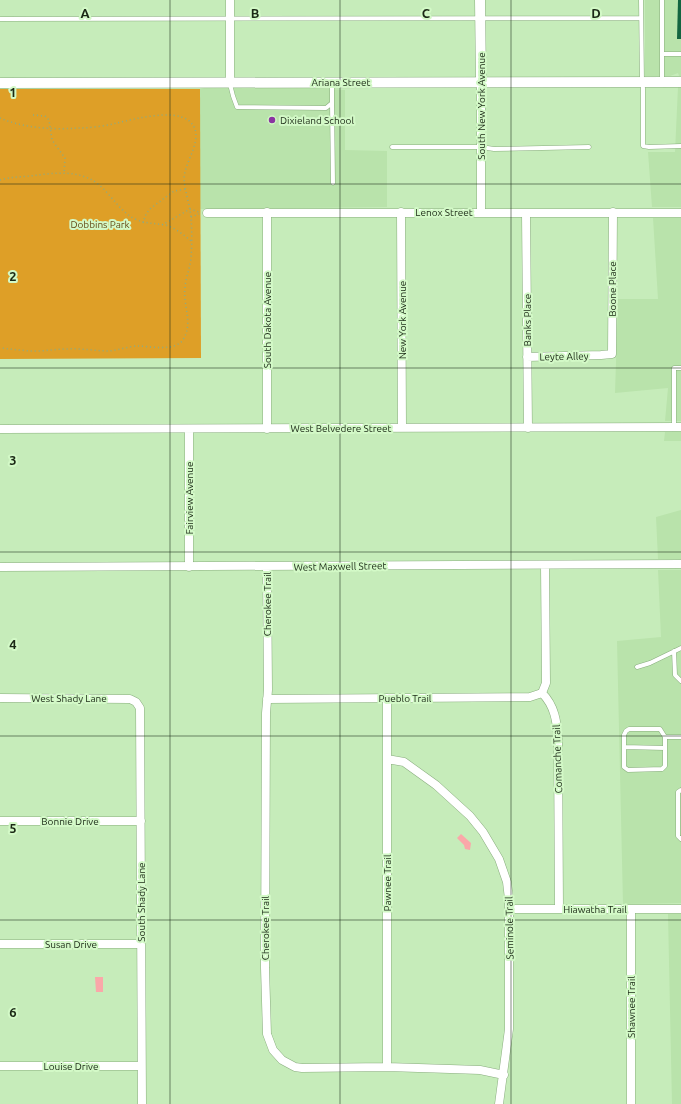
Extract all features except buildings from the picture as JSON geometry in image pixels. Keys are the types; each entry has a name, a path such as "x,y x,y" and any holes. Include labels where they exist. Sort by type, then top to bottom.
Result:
{"street":[{"path":"230,0 230,82"},
{"name":"South New York Avenue","path":"480,0 481,213"},
{"name":"Ariana Street","path":"0,82 681,82"},
{"name":"South Dakota Avenue","path":"267,212 268,429"},
{"name":"New York Avenue","path":"401,212 402,428"},
{"name":"Boone Place","path":"601,356 612,354 613,212"},
{"name":"Lenox Street","path":"207,213 681,213"},
{"name":"Banks Place","path":"526,213 528,428"},
{"name":"Leyte Alley","path":"527,356 601,356"},
{"name":"West Belvedere Street","path":"0,429 677,427"},
{"name":"Fairview Avenue","path":"189,429 189,567"},
{"name":"West Maxwell Street","path":"0,567 681,564"},
{"path":"542,693 546,683 545,565"},
{"name":"Cherokee Trail","path":"267,566 265,968 266,1034 273,1050 282,1060 296,1067 302,1068 387,1067 480,1070 504,1075"},
{"name":"Pueblo Trail","path":"267,699 530,698 542,693"},
{"name":"Comanche Trail","path":"542,693 547,699 554,713 558,740 559,909"},
{"name":"West Shady Lane","path":"0,698 130,698 136,702"},
{"name":"Pawnee Trail","path":"387,698 387,1067"},
{"name":"South Shady Lane","path":"136,702 140,708 142,1104"},
{"name":"Seminole Trail","path":"387,759 404,762 436,786 475,821 483,832 502,867 507,882 510,909 510,1012 508,1044 499,1104"},
{"name":"Bonnie Drive","path":"0,821 141,821"},
{"name":"Hiawatha Trail","path":"510,909 681,909"},
{"name":"Shawnee Trail","path":"631,909 631,1104"},
{"name":"Susan Drive","path":"0,944 141,944"},
{"name":"Louise Drive","path":"0,1066 142,1066"}],"lane":[{"path":"641,0 643,146 681,146"},
{"path":"662,0 662,81"},
{"path":"0,19 641,18"},
{"path":"662,54 681,54"},
{"path":"230,82 237,107 326,108 332,103"},
{"path":"332,82 333,183"},
{"path":"392,147 481,147 494,149 589,147"},
{"path":"677,427 674,368 681,368"},
{"path":"638,667 650,664 681,648"},
{"path":"674,651 675,676 681,681"},
{"path":"629,729 660,729 665,737 665,766 662,769 628,770 624,767 624,735 626,731 629,729"},
{"path":"665,737 681,737"},
{"path":"624,747 665,748"},
{"path":"681,790 678,792 678,836 681,839"}],"path":[{"path":"33,115 45,116 49,120 52,140 65,158 64,173"},
{"path":"0,118 13,123 50,128 80,128 116,124 131,119 150,116 181,116 188,120 194,127 196,134 184,180 190,209 192,242 191,259 185,288 185,303 188,322 187,331 180,344 168,347 134,346 111,351 66,348 36,351 0,348"},
{"path":"0,180 64,173 89,178 105,190 122,210 143,223 166,225 176,230 192,242"},
{"path":"143,223 146,214 151,208 174,191 186,189"},
{"path":"162,225 190,209 203,213 191,217"}],"shaded area":[{"path":"645,0 681,0 681,76 679,76 678,73 670,76 645,76"},
{"name":"Dixieland School","path":"230,82 345,90 345,150 387,151 387,207 200,209 200,89"},
{"path":"678,87 681,87 681,207 652,207 648,152 675,152"},
{"path":"653,218 681,218 681,421 665,421 668,388 615,393 618,299 658,299"},
{"path":"665,432 681,432 681,441 664,441"},
{"path":"681,510 681,559 658,559 656,517"},
{"path":"658,570 681,570 681,903 623,904 617,641 661,637"},
{"path":"461,834 471,843 470,850 465,849 464,845 457,838"},
{"path":"668,914 681,914 681,1104 672,1104"},
{"path":"95,977 103,977 103,992 96,992"}],"green space":[{"name":"Dobbins Park","path":"0,89 200,89 201,358 0,359"}],"place":[{"name":"Dixieland School","path":"272,120"}]}
